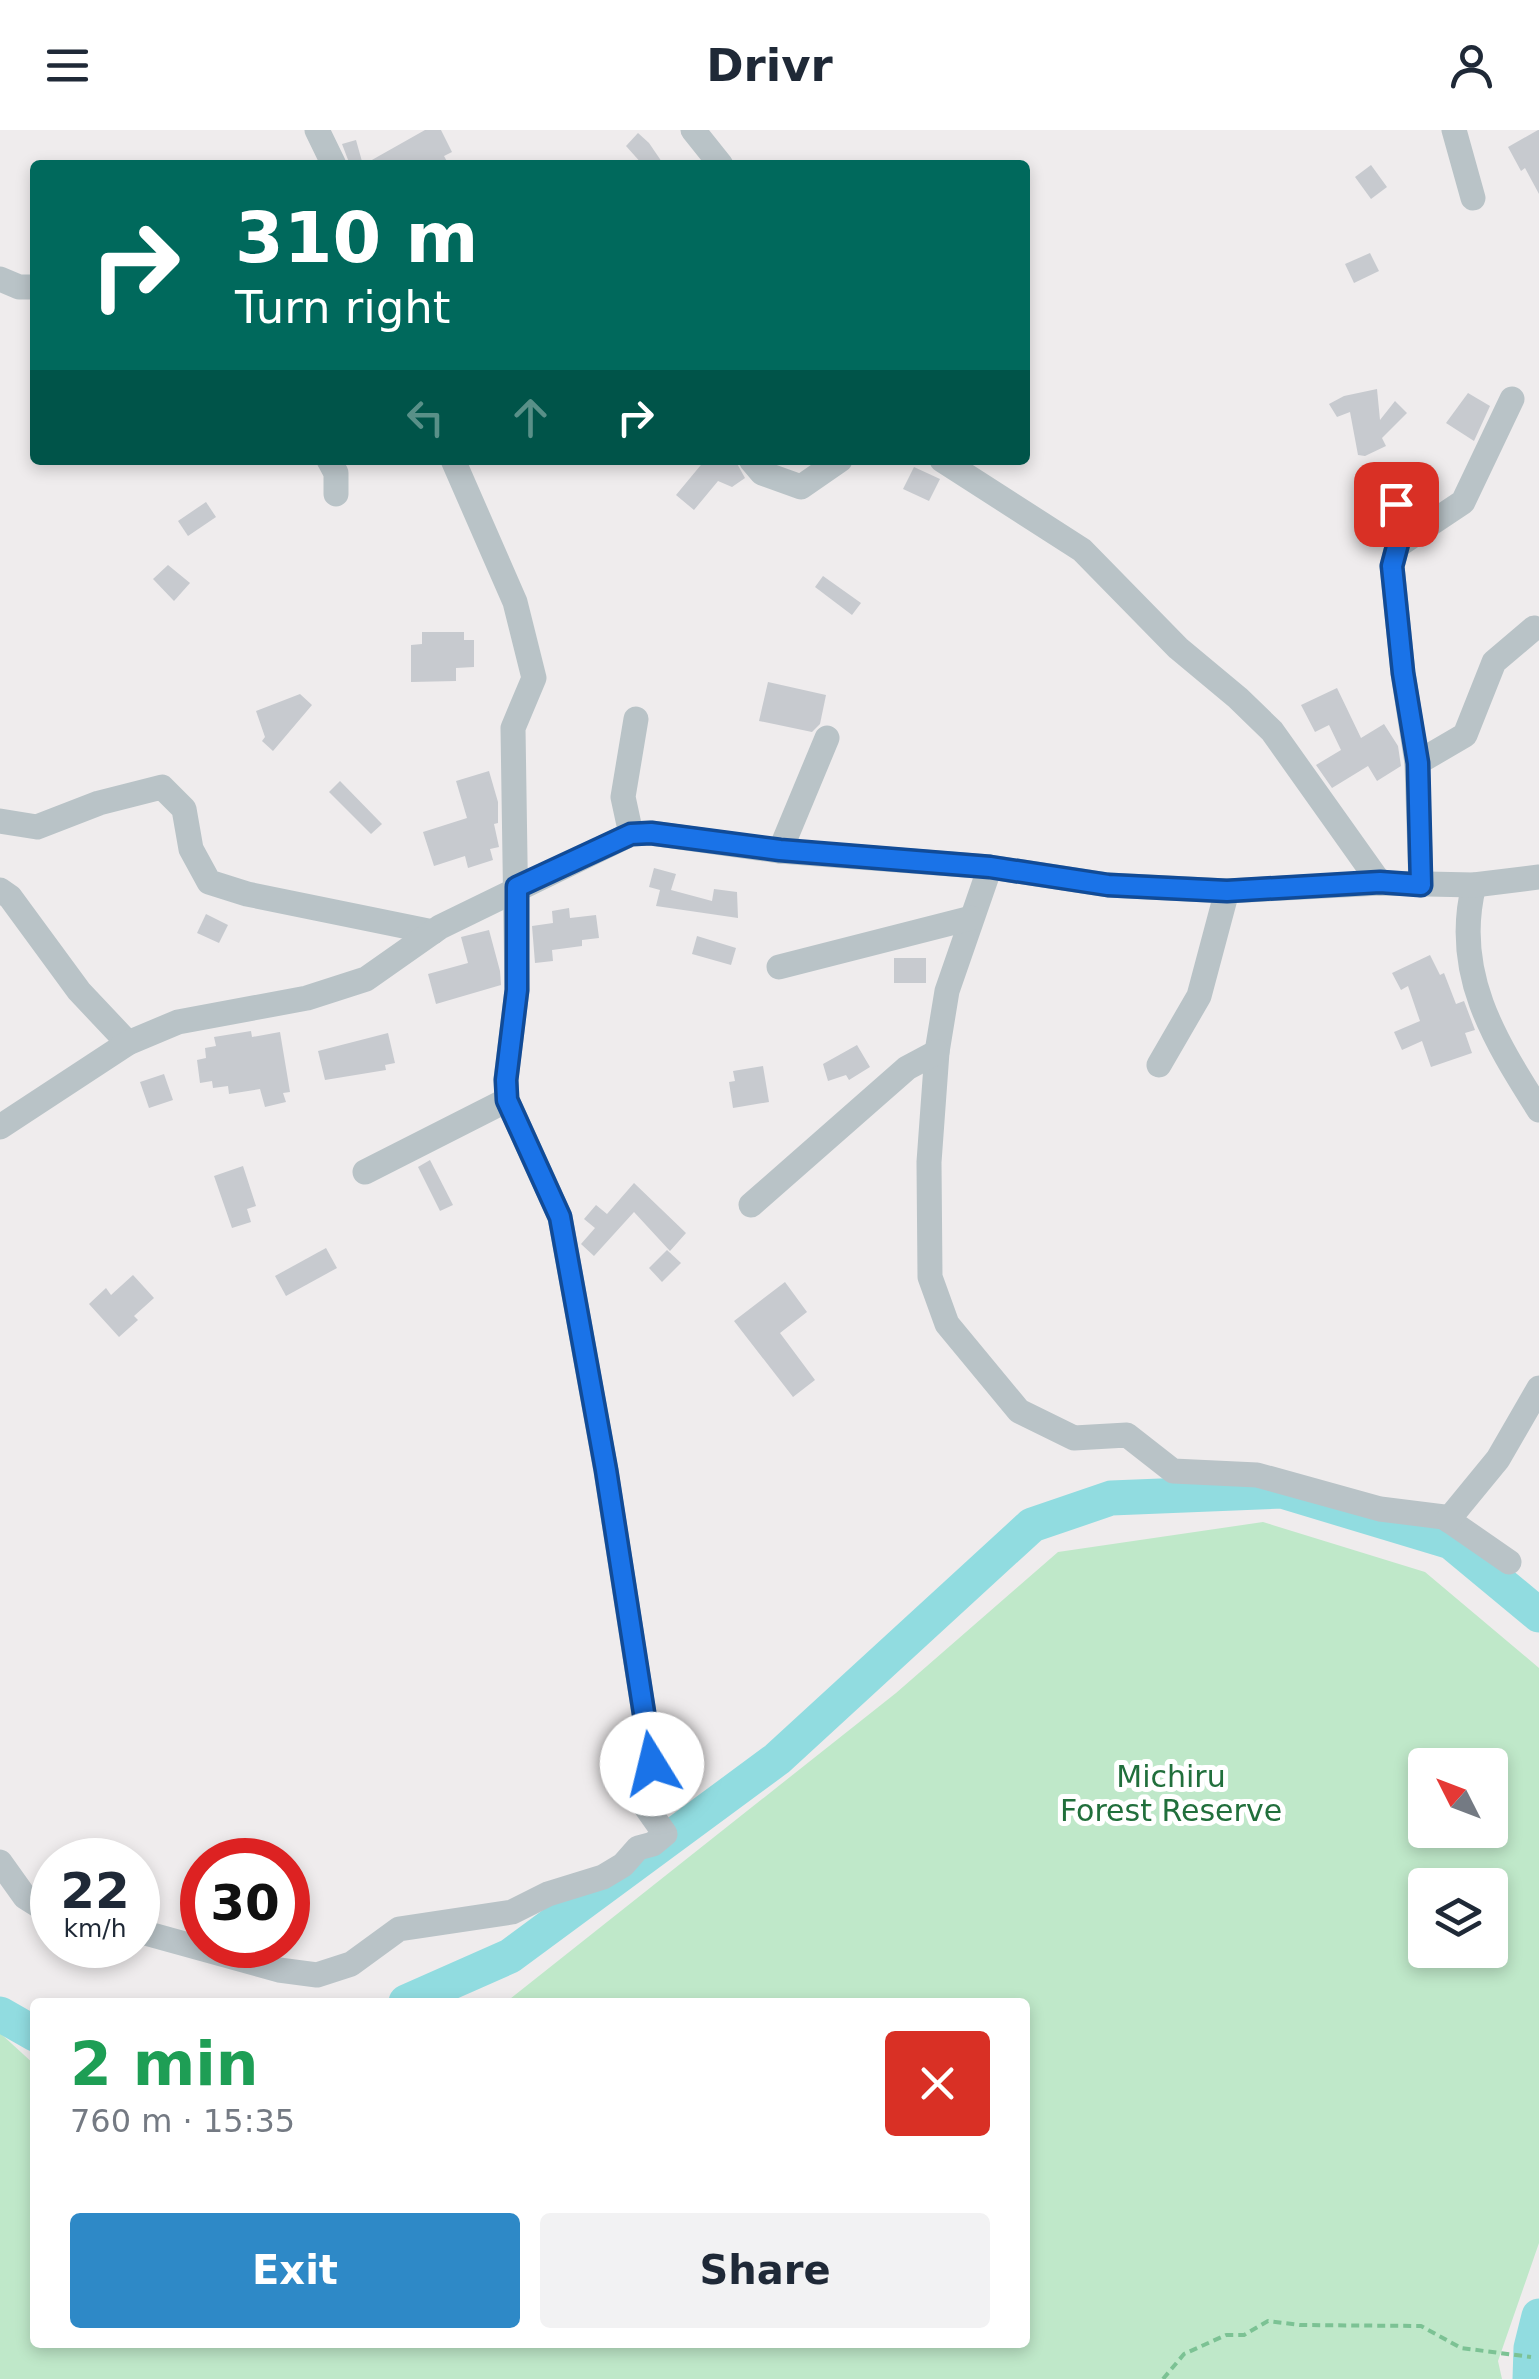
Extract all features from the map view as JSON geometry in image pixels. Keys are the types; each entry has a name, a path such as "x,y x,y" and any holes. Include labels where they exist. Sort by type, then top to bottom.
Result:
{"street":[{"path":"316,130 331,160"},
{"path":"693,130 717,160"},
{"path":"1454,130 1472,198"},
{"path":"0,278 18,287 30,287"},
{"path":"1400,544 1463,502 1512,399"},
{"path":"332,465 336,473 336,494"},
{"path":"160,1937 278,1970 317,1974 351,1964 399,1929 512,1912 548,1894 603,1877 638,1848 653,1844 665,1834 639,1797 652,1764 606,1470 560,1217 507,1100 517,990 513,728 534,678 515,602 455,465"},
{"path":"755,465 762,473 801,487 833,465"},
{"path":"950,465 1082,550 1178,648 1238,698 1272,731 1380,882"},
{"path":"1390,481 1402,528 1392,566 1403,673 1418,763 1421,885"},
{"path":"1418,763 1465,735 1494,662 1534,628"},
{"path":"631,834 623,797 636,719"},
{"path":"780,850 827,738"},
{"path":"0,820 37,827 98,803 162,787 184,809 190,849 209,882 246,894 434,932"},
{"path":"0,1127 128,1042 178,1022 307,998 366,979 434,932 517,887 631,834 990,867 1108,885 1227,891 1380,882 1474,886 1539,877"},
{"path":"990,867 947,991 937,1052 929,1162 930,1277 947,1324 1019,1411 1074,1438 1126,1435 1173,1470 1258,1475 1380,1509 1448,1520 1509,1562"},
{"path":"1474,886 1466,917 1466,948 1480,1006 1539,1110"},
{"path":"0,890 10,897 78,991 128,1042"},
{"path":"1159,1065 1198,996 1227,891"},
{"path":"779,966 970,918"},
{"path":"751,1206 907,1068 937,1052"},
{"path":"365,1172 507,1100"},
{"path":"1448,1520 1498,1458 1539,1388"},
{"path":"0,1862 30,1900"}],"path":[{"path":"1163,2379 1184,2354 1226,2335 1244,2335 1268,2320 1300,2326 1421,2326 1462,2348 1531,2357"}],"green space":[{"name":"Michiru Forest Reserve","path":"1263,1522 1425,1572 1539,1668 1539,2243 1498,2361 1502,2379 0,2379 0,2033 30,2060 30,2348 1030,2348 1030,1998 511,1998 896,1693 1058,1552"}],"building":[{"path":"425,130 441,130 452,152 444,156 446,160 372,160"},
{"path":"1539,130 1539,194 1508,147"},
{"path":"638,133 661,160 639,160 626,146"},
{"path":"356,140 362,160 348,160 342,144"},
{"path":"1371,165 1387,187 1371,199 1355,177"},
{"path":"1370,253 1379,271 1354,283 1345,264"},
{"path":"1377,389 1380,420 1395,401 1407,413 1382,438 1386,446 1365,456 1358,455 1350,412 1337,417 1329,404 1344,396"},
{"path":"1468,393 1490,406 1474,441 1446,423"},
{"path":"701,465 738,465 745,478 732,487 718,481 694,510 676,495"},
{"path":"914,467 940,479 929,501 903,489"},
{"path":"206,502 216,517 188,536 178,521"},
{"path":"168,565 190,583 174,601 153,579"},
{"path":"823,576 861,603 852,615 815,587"},
{"path":"422,632 464,632 464,640 474,640 474,667 456,668 456,681 411,682 411,645 422,644"},
{"path":"768,682 826,695 820,724 812,732 759,721"},
{"path":"1337,688 1361,738 1384,724 1398,746 1401,766 1377,781 1368,766 1332,788 1316,765 1341,750 1329,725 1315,732 1301,705"},
{"path":"300,694 312,705 273,751 262,741 265,737 256,711"},
{"path":"489,771 498,802 498,823 494,824 499,847 490,849 493,860 468,868 465,856 434,866 423,832 467,818 456,781"},
{"path":"340,781 382,824 371,834 329,792"},
{"path":"654,868 676,874 671,890 712,901 714,889 737,892 738,918 656,906 660,890 649,887"},
{"path":"569,908 570,918 596,915 599,938 582,940 582,946 552,950 553,961 535,963 532,926 553,923 552,911"},
{"path":"206,914 228,925 219,943 197,933"},
{"path":"489,930 501,985 436,1004 428,974 468,963 461,937"},
{"path":"697,936 736,948 731,965 692,954"},
{"path":"1430,955 1440,975 1444,973 1456,1004 1464,1001 1475,1030 1465,1033 1472,1053 1431,1067 1422,1041 1402,1050 1394,1032 1420,1021 1408,986 1401,990 1392,973"},
{"path":"894,958 926,958 926,983 894,983"},
{"path":"251,1031 252,1037 280,1032 290,1092 283,1093 286,1102 265,1107 260,1089 229,1094 228,1086 213,1088 212,1081 200,1083 197,1060 206,1058 205,1048 216,1046 214,1037"},
{"path":"388,1033 395,1063 385,1065 386,1070 325,1080 318,1051"},
{"path":"857,1045 870,1067 849,1080 846,1075 828,1081 823,1064"},
{"path":"763,1066 769,1102 733,1108 729,1082 735,1081 733,1071"},
{"path":"164,1074 173,1100 149,1108 140,1082"},
{"path":"430,1160 453,1205 440,1211 418,1167"},
{"path":"243,1166 256,1206 247,1209 251,1222 232,1228 214,1176"},
{"path":"634,1183 686,1233 670,1251 634,1212 594,1256 581,1244 595,1228 584,1219 596,1205 607,1214"},
{"path":"326,1248 337,1268 286,1296 275,1276"},
{"path":"667,1250 681,1263 662,1282 649,1268"},
{"path":"133,1275 154,1298 119,1337 89,1304 106,1288 111,1295"},
{"path":"785,1282 807,1312 780,1333 815,1380 793,1397 734,1321"}],"waterway":[{"path":"415,1998 510,1956 777,1759 1032,1525 1111,1498 1282,1491 1451,1542 1539,1615"},
{"path":"0,2014 30,2031"},
{"path":"1530,2379 1531,2348 1539,2316"}],"route":[{"path":"652,1764 606,1470 560,1217 507,1100 517,990 517,887 631,834 651,833 780,850 990,867 1108,885 1227,891 1380,882 1421,885 1418,763 1403,673 1392,566 1402,528 1396,504"}]}
